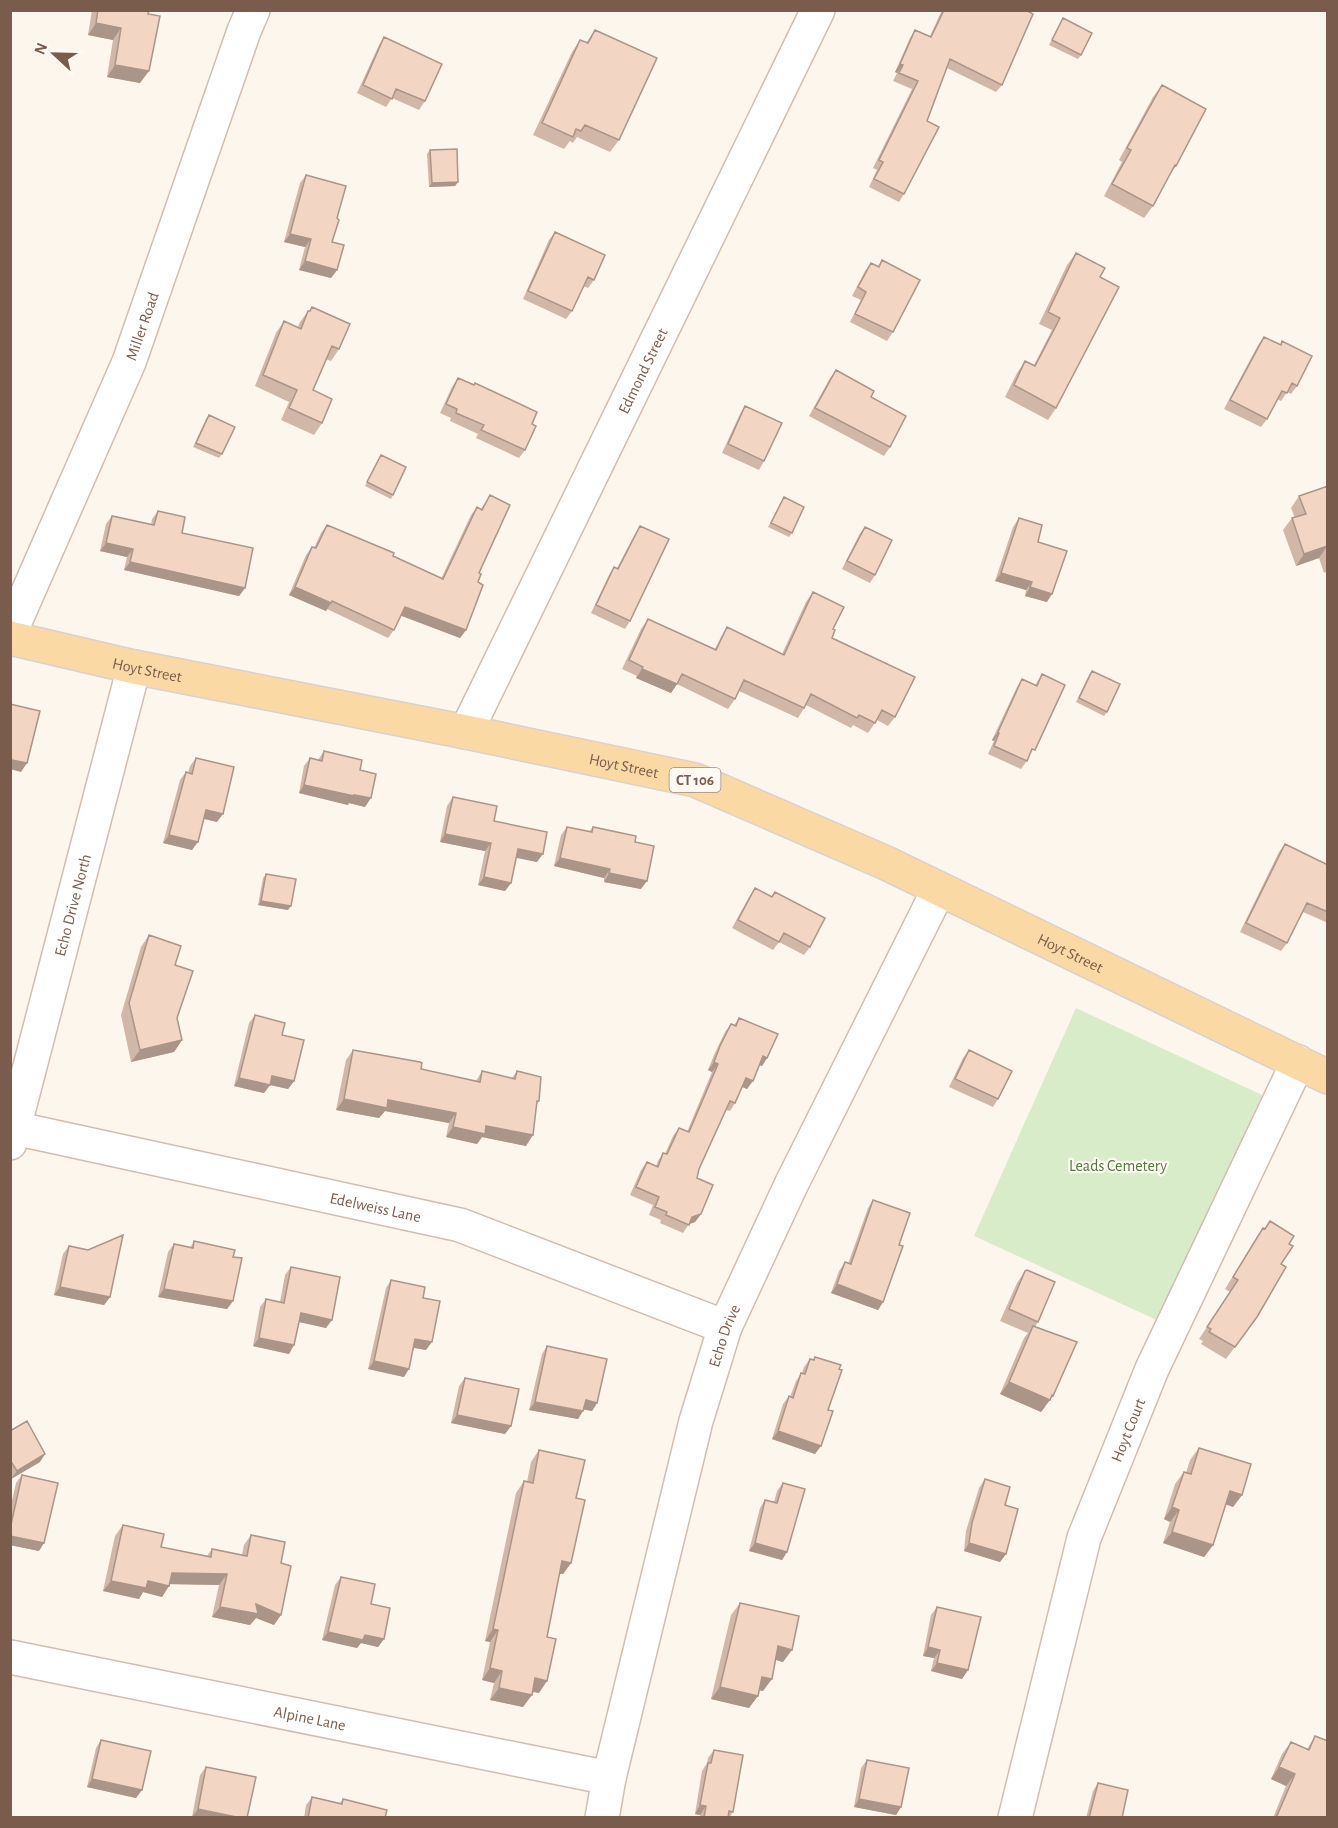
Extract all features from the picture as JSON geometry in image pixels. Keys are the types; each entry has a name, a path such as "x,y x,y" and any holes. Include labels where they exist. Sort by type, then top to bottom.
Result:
{"main road":[{"name":"Hoyt Street","path":"10,638 134,667 466,732 695,780 886,863 1328,1077"}],"street":[{"name":"Miller Road","path":"10,633 129,362 253,10"},
{"name":"Edmond Street","path":"466,732 818,10"},
{"name":"Echo Drive North","path":"12,1136 134,667"},
{"name":"Echo Drive","path":"602,1818 609,1778 696,1421 725,1327 791,1185 939,889"},
{"name":"Hoyt Court","path":"1015,1818 1084,1538 1152,1369 1298,1062"},
{"name":"Edelweiss Lane","path":"12,1136 460,1226 725,1327"},
{"name":"Alpine Lane","path":"10,1657 609,1778"}],"green space":[{"name":"Leads Cemetery","path":"1076,1008 1262,1095 1161,1322 974,1236"}],"building":[{"path":"98,10 149,10 148,14 160,16 149,71 115,65 121,28 96,23"},
{"path":"944,10 1026,10 1033,14 1002,85 950,59 927,121 939,127 904,194 874,179 883,162 879,160 918,81 899,73 903,65 900,64 915,30 931,37"},
{"path":"1063,18 1092,33 1081,55 1052,40"},
{"path":"595,30 657,58 619,140 585,125 581,131 576,129 573,137 542,123 580,40 588,43"},
{"path":"384,37 442,64 425,101 396,89 392,99 363,85"},
{"path":"1162,85 1206,109 1153,206 1112,184 1131,150 1127,148"},
{"path":"457,149 458,182 432,183 430,150"},
{"path":"306,175 346,186 332,242 344,245 337,270 305,261 311,239 290,234"},
{"path":"555,232 605,255 594,280 588,277 572,311 528,291"},
{"path":"1076,253 1105,268 1100,277 1119,287 1056,408 1014,385 1025,361 1035,366 1060,318 1048,312"},
{"path":"882,260 920,280 893,332 855,314 866,292 858,287 871,263 879,267"},
{"path":"312,307 350,324 339,349 332,346 313,390 332,399 322,423 289,408 297,390 263,375 284,321 301,329"},
{"path":"1264,337 1281,345 1282,341 1312,356 1297,386 1292,383 1287,393 1282,391 1267,419 1230,400"},
{"path":"836,370 874,391 871,397 906,416 890,447 815,408"},
{"path":"458,378 474,385 475,383 537,412 532,424 536,426 525,450 481,430 484,425 456,413 457,409 446,404"},
{"path":"745,406 782,423 764,461 728,444"},
{"path":"209,415 235,427 222,454 196,443"},
{"path":"381,455 406,467 393,495 367,482"},
{"path":"1328,486 1328,547 1304,554 1292,518 1306,514 1299,496"},
{"path":"490,495 510,505 479,573 481,574 478,582 483,585 466,630 405,607 394,630 332,601 331,603 295,587 312,547 316,548 327,525 394,553 393,556 443,579 477,507 482,510"},
{"path":"784,497 804,507 792,533 771,523"},
{"path":"158,511 185,517 182,533 253,548 245,588 130,562 133,549 106,543 112,516 154,525"},
{"path":"1019,518 1042,525 1038,542 1067,551 1052,594 1030,587 1032,582 1001,573"},
{"path":"640,526 669,539 630,621 596,605 614,567 618,569"},
{"path":"865,527 892,540 875,575 847,561"},
{"path":"813,592 844,607 833,629 835,630 832,638 915,677 895,717 882,710 875,723 859,715 857,718 811,694 804,708 744,680 735,699 682,674 677,684 642,669 643,667 629,660 648,619 716,650 727,627 784,655"},
{"path":"1092,671 1120,684 1107,712 1079,698"},
{"path":"1042,674 1065,685 1035,750 1032,749 1027,761 994,746 1022,679 1037,686"},
{"path":"10,704 40,711 27,763 12,760 10,764"},
{"path":"324,751 362,760 360,770 376,774 371,798 304,785 310,758 322,761"},
{"path":"196,758 234,767 223,814 206,810 198,842 169,835 186,772 192,774"},
{"path":"453,797 497,806 494,821 547,832 543,854 518,849 511,883 484,877 491,843 445,834"},
{"path":"567,827 592,832 593,827 636,836 635,842 654,846 647,881 609,873 610,869 560,858"},
{"path":"1285,844 1328,865 1328,912 1307,903 1287,943 1246,923"},
{"path":"266,874 296,879 291,906 261,901"},
{"path":"755,888 772,897 775,892 825,918 810,947 784,933 779,942 738,920"},
{"path":"149,935 181,946 175,965 193,971 177,1018 182,1040 140,1050 129,1003"},
{"path":"255,1015 285,1023 282,1035 304,1040 294,1081 272,1076 270,1085 239,1078"},
{"path":"739,1018 778,1034 767,1058 763,1056 753,1081 746,1078 735,1103 730,1101 697,1178 713,1185 701,1214 692,1217 689,1225 666,1215 667,1212 655,1207 659,1197 636,1187 647,1162 658,1167 663,1153 667,1154 679,1128 689,1132 718,1064 714,1062 720,1046 731,1024 736,1026"},
{"path":"353,1050 420,1062 422,1063 421,1069 480,1082 482,1071 515,1079 517,1071 541,1077 533,1135 486,1126 485,1134 453,1127 456,1113 388,1100 387,1108 344,1099"},
{"path":"969,1050 1012,1071 998,1099 955,1079"},
{"path":"873,1200 910,1213 899,1245 903,1246 883,1302 837,1284 845,1262 851,1264"},
{"path":"1270,1221 1294,1236 1289,1244 1293,1246 1281,1264 1286,1267 1257,1317 1235,1347 1209,1332 1211,1329 1207,1327 1238,1280 1233,1277 1263,1228 1265,1229"},
{"path":"123,1235 110,1297 60,1287 69,1246 88,1250"},
{"path":"194,1241 235,1250 233,1257 242,1258 233,1301 164,1289 174,1244 193,1248"},
{"path":"291,1267 340,1277 332,1320 301,1313 294,1345 259,1338 266,1299 284,1303"},
{"path":"1027,1270 1055,1282 1038,1322 1009,1309"},
{"path":"391,1280 425,1287 423,1298 440,1301 432,1342 415,1339 409,1369 374,1361"},
{"path":"1033,1326 1077,1342 1050,1400 1009,1382"},
{"path":"547,1346 607,1359 597,1403 586,1400 583,1411 535,1402"},
{"path":"815,1357 841,1365 839,1369 842,1370 828,1410 833,1411 821,1446 778,1431 789,1396 793,1398 801,1373 805,1374 810,1359 814,1360"},
{"path":"465,1378 519,1389 511,1426 457,1415"},
{"path":"27,1421 45,1454 17,1471 10,1460 10,1431"},
{"path":"1199,1448 1251,1464 1242,1495 1230,1491 1213,1545 1172,1532 1179,1510 1172,1507 1184,1472 1191,1474"},
{"path":"539,1450 585,1460 576,1498 585,1500 571,1563 562,1561 547,1637 556,1639 547,1681 535,1678 532,1695 499,1688 502,1671 490,1668 498,1630 493,1629 524,1481 533,1483"},
{"path":"22,1475 58,1483 44,1543 10,1536"},
{"path":"985,1479 1010,1487 1005,1505 1018,1509 1006,1554 969,1543 972,1523"},
{"path":"783,1483 805,1489 787,1552 755,1543 765,1500 777,1503"},
{"path":"123,1525 164,1534 161,1547 211,1557 212,1549 247,1556 251,1535 285,1542 281,1563 291,1566 281,1615 256,1604 258,1614 220,1607 227,1574 172,1573 169,1586 148,1581 146,1588 111,1581"},
{"path":"341,1577 375,1584 371,1604 390,1608 384,1639 365,1635 363,1640 328,1632"},
{"path":"740,1603 799,1616 792,1650 778,1646 772,1679 762,1677 758,1696 720,1687"},
{"path":"937,1607 981,1617 968,1670 937,1663 940,1650 928,1647"},
{"path":"1315,1736 1328,1741 1328,1818 1276,1818 1295,1774 1279,1767 1291,1742 1309,1750"},
{"path":"101,1740 151,1751 142,1790 92,1779"},
{"path":"714,1750 743,1755 733,1812 729,1811 728,1818 704,1818 706,1806 700,1805 708,1763 711,1763"},
{"path":"867,1760 909,1768 901,1807 859,1799"},
{"path":"206,1767 256,1777 247,1818 198,1809"},
{"path":"1098,1783 1128,1790 1122,1818 1089,1818"},
{"path":"312,1797 342,1804 343,1799 387,1810 385,1818 308,1818"}]}
